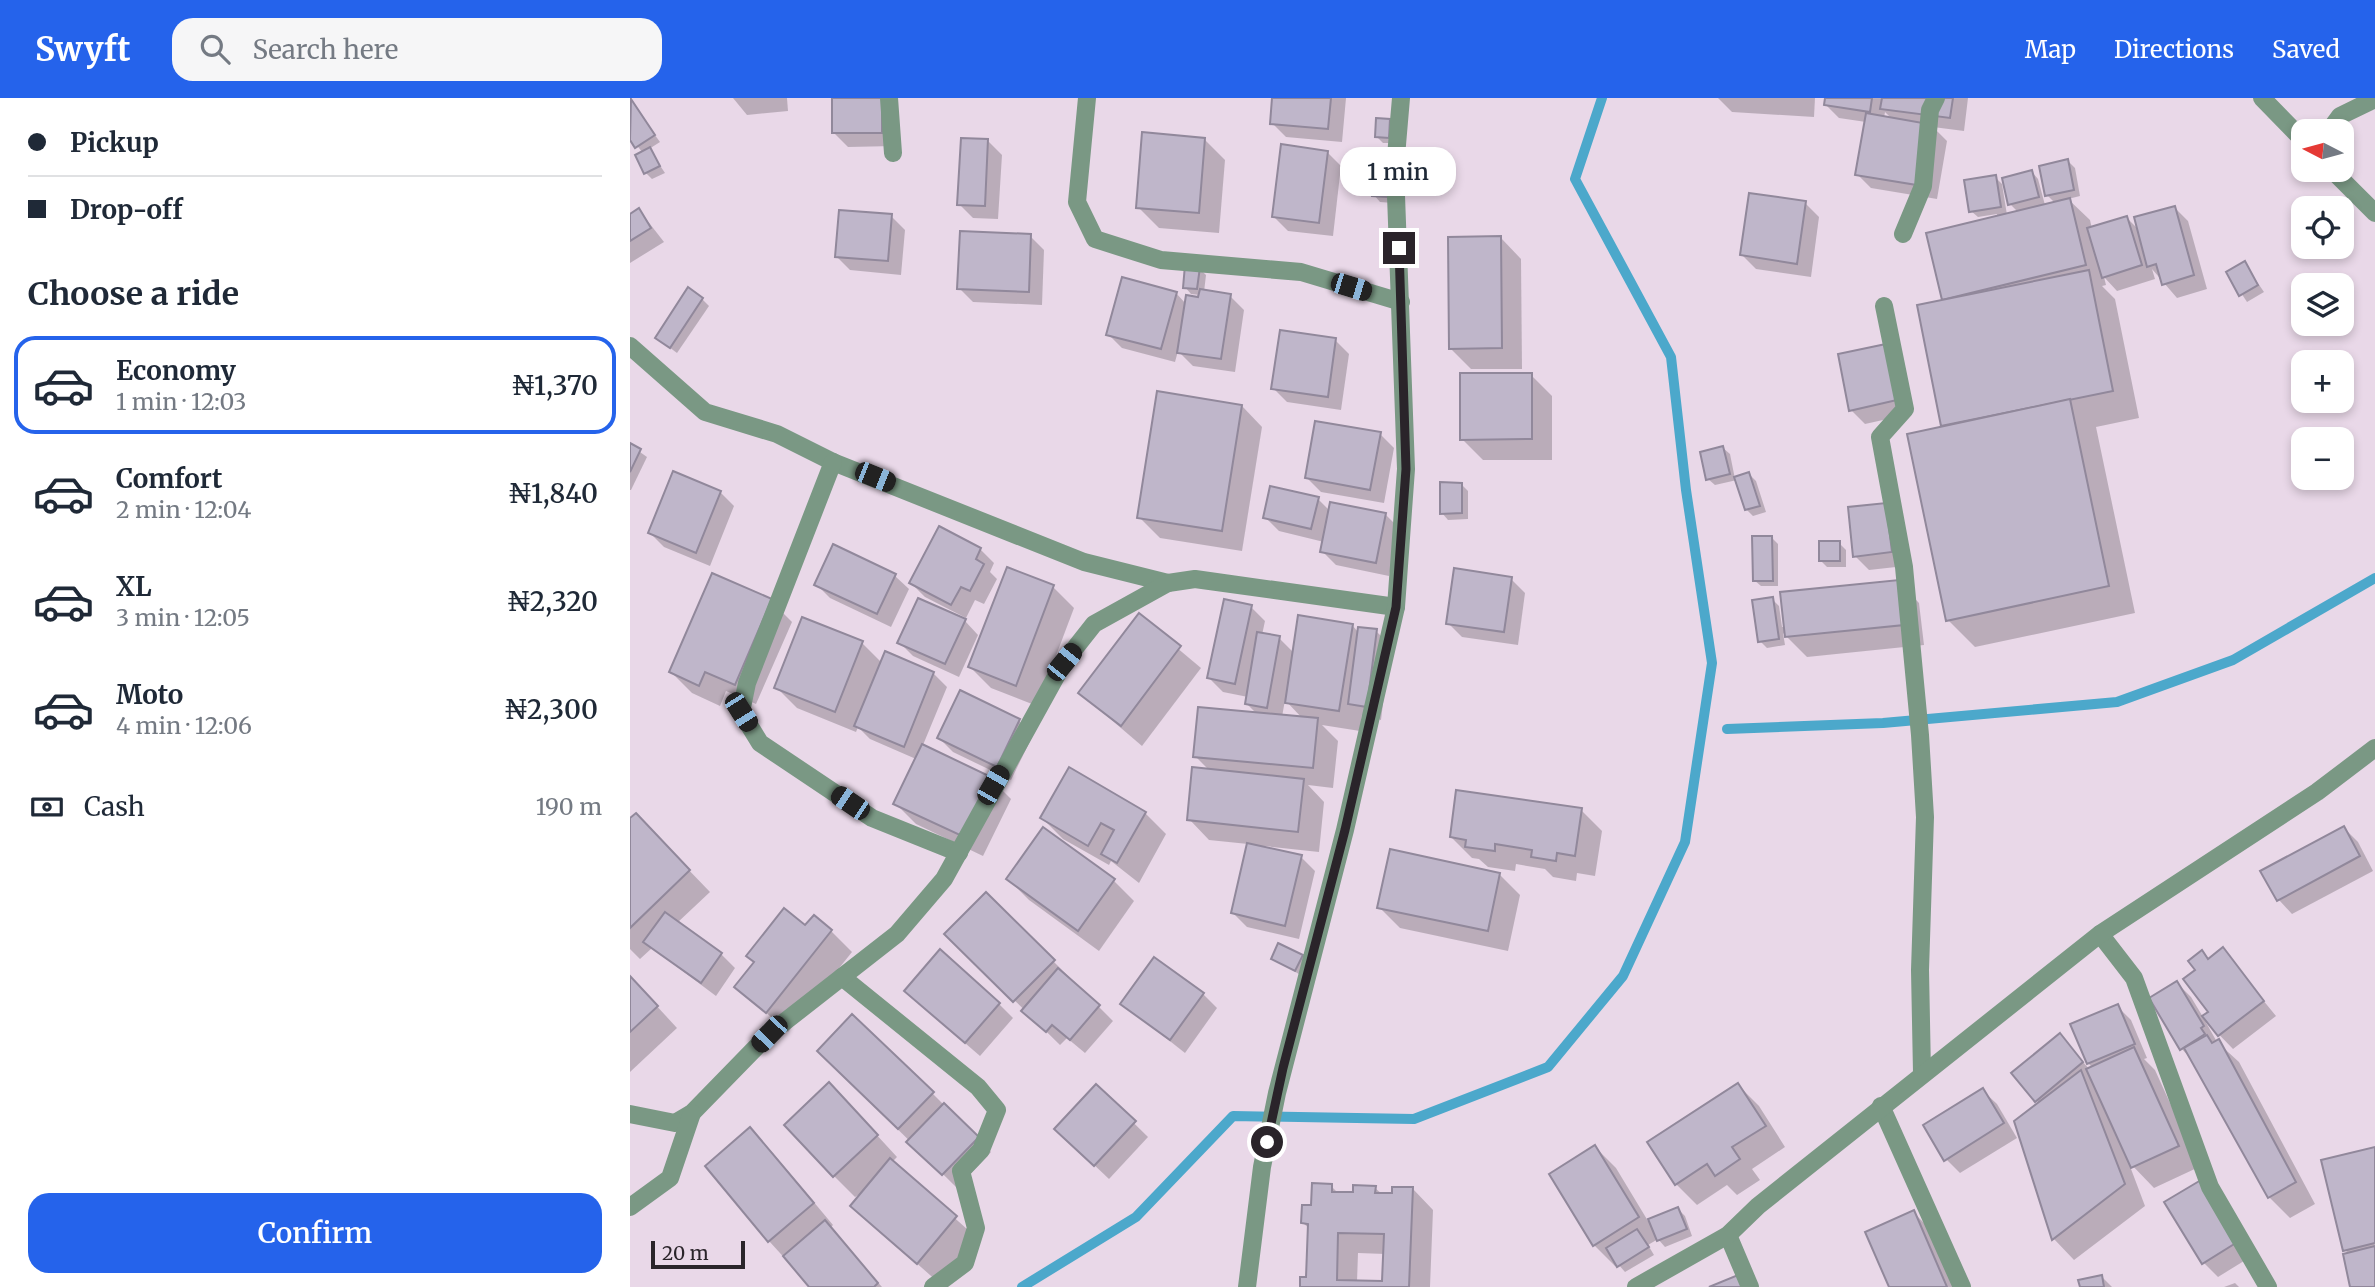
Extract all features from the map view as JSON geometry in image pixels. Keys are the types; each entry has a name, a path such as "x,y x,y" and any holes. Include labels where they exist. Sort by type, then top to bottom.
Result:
{"street":[{"path":"889,98 893,153"},
{"path":"1087,98 1077,202 1096,239 1161,260 1301,272 1401,302"},
{"path":"1247,1287 1262,1167 1296,1019 1345,830 1396,607 1406,469 1395,168 1401,98"},
{"path":"1903,234 1923,186 1930,110 1936,98"},
{"path":"2262,98 2291,128"},
{"path":"2338,119 2375,99"},
{"path":"2344,182 2375,213"},
{"path":"1884,306 1905,408 1880,437 1904,567 1920,735 1925,817 1920,971 1922,1073"},
{"path":"630,346 705,412 777,434 833,463 1084,562 1168,583"},
{"path":"833,463 747,683 741,712 760,743 873,818 959,853"},
{"path":"630,1114 675,1123 692,1113 769,1034 897,933 943,879 993,785 1064,662 1094,624 1168,583 1195,579 1396,607"},
{"path":"1636,1287 1728,1235 1758,1206 1881,1106 2100,934 2317,792 2375,748"},
{"path":"2100,934 2134,978 2210,1187 2268,1287"},
{"path":"842,977 978,1087 997,1110 981,1150 961,1171 976,1228 965,1263 933,1287"},
{"path":"1881,1106 1962,1287"},
{"path":"630,1207 670,1178 692,1113"},
{"path":"1728,1235 1750,1287"}],"building":[{"path":"832,98 882,98 882,133 832,133"},
{"path":"1272,98 1331,98 1328,129 1270,124"},
{"path":"1825,98 1872,98 1870,112 1824,105"},
{"path":"1882,98 1953,98 1950,118 1880,109"},
{"path":"631,99 655,135 635,148 630,140"},
{"path":"1866,113 1934,125 1923,186 1855,175"},
{"path":"1376,118 1390,119 1389,138 1375,137"},
{"path":"1142,132 1205,138 1199,213 1136,208"},
{"path":"961,138 988,139 985,206 957,205"},
{"path":"1281,144 1328,151 1319,223 1272,217"},
{"path":"650,147 660,166 644,174 635,155"},
{"path":"2068,159 2074,190 2045,196 2039,166"},
{"path":"2032,170 2039,197 2008,205 2002,178"},
{"path":"1996,175 2001,207 1969,212 1964,180"},
{"path":"1374,179 1389,180 1387,197 1372,196"},
{"path":"1749,193 1806,201 1797,264 1740,255"},
{"path":"2070,198 2086,265 1942,300 1926,233"},
{"path":"2175,206 2194,275 2162,285 2156,264 2147,267 2134,217"},
{"path":"639,208 651,228 630,241 630,214"},
{"path":"839,210 892,214 888,261 835,257"},
{"path":"2127,216 2142,265 2102,278 2087,228"},
{"path":"960,231 1031,234 1029,292 957,289"},
{"path":"1501,236 1502,348 1449,349 1448,237"},
{"path":"2245,261 2258,285 2239,296 2226,272"},
{"path":"1185,265 1200,267 1197,289 1183,288"},
{"path":"2089,270 2113,391 1941,426 1917,305"},
{"path":"1122,277 1177,292 1161,349 1106,335"},
{"path":"688,287 703,298 670,348 655,338"},
{"path":"1200,289 1231,294 1221,359 1177,353 1186,295 1198,297"},
{"path":"1280,330 1336,338 1328,397 1271,389"},
{"path":"1886,344 1897,400 1849,411 1838,354"},
{"path":"1460,373 1532,373 1532,439 1460,440"},
{"path":"1157,391 1242,405 1222,531 1137,518"},
{"path":"2070,399 2109,586 1946,621 1907,434"},
{"path":"1315,421 1381,432 1370,490 1305,478"},
{"path":"630,443 641,449 630,472"},
{"path":"1723,446 1730,474 1706,480 1700,452"},
{"path":"673,471 721,491 696,553 648,533"},
{"path":"1749,472 1760,506 1745,510 1734,477"},
{"path":"1440,482 1462,483 1462,513 1440,514"},
{"path":"1270,486 1319,497 1311,529 1263,518"},
{"path":"1330,502 1386,513 1376,563 1320,552"},
{"path":"1886,503 1892,552 1853,557 1848,507"},
{"path":"939,526 981,548 976,559 984,564 970,591 961,587 951,605 909,583"},
{"path":"1752,536 1772,536 1773,581 1753,581"},
{"path":"1819,541 1840,541 1840,561 1819,561"},
{"path":"833,544 896,574 877,614 814,585"},
{"path":"1007,567 1054,585 1016,686 968,667"},
{"path":"1454,568 1512,577 1504,632 1446,624"},
{"path":"712,573 772,599 735,685 705,672 699,686 669,672"},
{"path":"1899,580 1904,625 1785,637 1780,592"},
{"path":"1773,597 1779,639 1758,642 1752,600"},
{"path":"918,598 966,619 945,664 897,643"},
{"path":"1224,599 1252,605 1235,684 1207,678"},
{"path":"1139,613 1181,646 1121,726 1078,693"},
{"path":"1298,615 1353,624 1339,711 1285,703"},
{"path":"802,617 863,641 835,712 774,688"},
{"path":"1358,627 1377,629 1367,707 1348,704"},
{"path":"1257,632 1280,636 1267,708 1245,704"},
{"path":"885,651 934,672 904,747 854,726"},
{"path":"960,690 1020,719 997,767 937,738"},
{"path":"1198,707 1318,718 1313,768 1193,757"},
{"path":"922,744 991,777 962,836 893,804"},
{"path":"1069,767 1146,812 1117,863 1101,854 1114,830 1101,823 1088,846 1040,818"},
{"path":"1192,767 1304,779 1298,832 1187,820"},
{"path":"1456,790 1582,808 1575,856 1557,853 1556,861 1531,857 1532,850 1495,844 1495,851 1465,847 1466,840 1450,837"},
{"path":"636,813 690,870 630,928 630,818"},
{"path":"2344,826 2360,856 2277,901 2260,871"},
{"path":"1043,827 1115,879 1078,931 1006,879"},
{"path":"1247,843 1302,855 1285,926 1231,913"},
{"path":"1390,849 1500,873 1488,931 1377,908"},
{"path":"986,892 1055,960 1013,1002 944,934"},
{"path":"784,908 805,925 814,915 832,930 766,1013 734,987 754,962 746,956"},
{"path":"665,912 722,953 701,983 643,942"},
{"path":"1278,943 1303,955 1295,971 1271,959"},
{"path":"2223,947 2264,1001 2218,1036 2202,1016 2208,1012 2183,979 2195,970 2188,961 2202,950 2208,959"},
{"path":"940,949 1000,1003 965,1043 904,991"},
{"path":"1154,957 1204,993 1170,1040 1120,1004"},
{"path":"1058,968 1100,1005 1070,1040 1052,1025 1046,1032 1021,1011"},
{"path":"630,976 658,1006 630,1032"},
{"path":"2177,981 2204,1026 2201,1028 2205,1034 2180,1050 2149,998"},
{"path":"2118,1004 2135,1044 2087,1064 2070,1024"},
{"path":"852,1014 934,1092 898,1129 817,1051"},
{"path":"2060,1033 2083,1062 2035,1102 2011,1073"},
{"path":"2207,1035 2212,1043 2219,1039 2296,1182 2268,1198 2184,1048"},
{"path":"2134,1047 2179,1146 2131,1168 2086,1069"},
{"path":"2081,1070 2125,1184 2052,1240 2014,1121"},
{"path":"829,1082 878,1135 833,1177 784,1125"},
{"path":"1738,1083 1766,1126 1732,1147 1740,1159 1715,1176 1707,1164 1675,1185 1647,1142"},
{"path":"1096,1084 1136,1121 1094,1166 1054,1129"},
{"path":"1983,1088 2004,1123 1944,1161 1923,1125"},
{"path":"944,1103 979,1137 942,1175 906,1142"},
{"path":"750,1127 814,1203 768,1242 705,1166"},
{"path":"1595,1145 1639,1217 1593,1246 1549,1174"},
{"path":"2375,1147 2375,1243 2343,1251 2321,1160"},
{"path":"890,1158 957,1216 917,1264 850,1206"},
{"path":"2201,1180 2239,1241 2202,1264 2164,1202"},
{"path":"1312,1183 1332,1184 1332,1192 1353,1192 1353,1185 1376,1186 1375,1193 1392,1193 1392,1187 1413,1187 1409,1287 1300,1287 1300,1277 1306,1277 1308,1224 1301,1223 1302,1205 1311,1205","holes":["1338,1233 1384,1234 1382,1281 1337,1280"]},
{"path":"1678,1207 1687,1229 1657,1241 1648,1219"},
{"path":"1914,1210 1947,1287 1889,1287 1865,1232"},
{"path":"825,1220 878,1283 874,1287 809,1287 783,1256"},
{"path":"1637,1229 1649,1247 1617,1267 1606,1248"},
{"path":"2375,1246 2375,1287 2350,1287 2343,1254"},
{"path":"1738,1275 1743,1287 1709,1287"},
{"path":"2102,1275 2104,1287 2080,1287 2078,1280"}],"waterway":[{"path":"1022,1287 1136,1217 1233,1116 1414,1119 1548,1067 1623,976 1685,842 1712,663 1686,490 1671,357 1575,179 1602,98"},
{"path":"1727,729 1883,723 2117,702 2233,660 2375,578"}],"route":[{"path":"1267,1142 1283,1068 1345,830 1396,607 1406,469 1399,248"}]}
